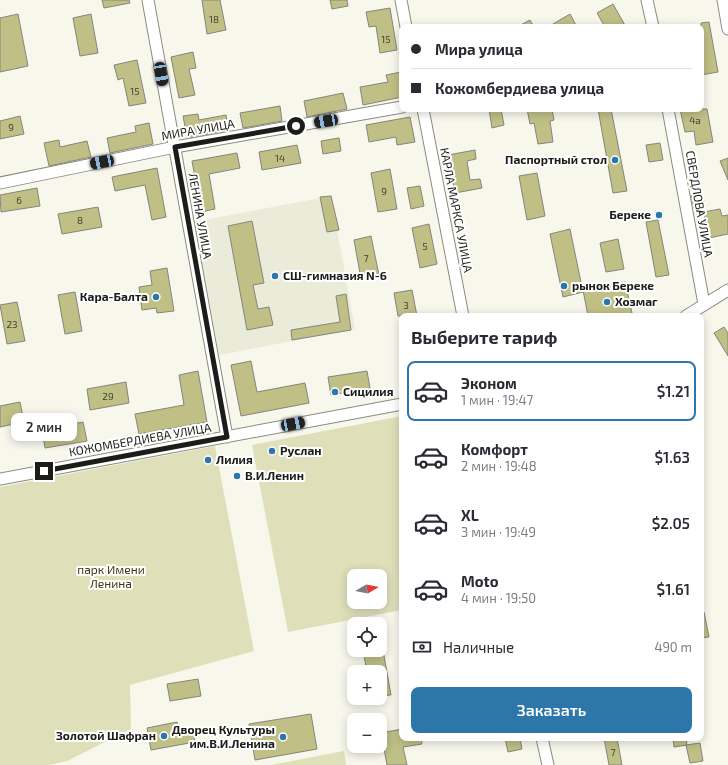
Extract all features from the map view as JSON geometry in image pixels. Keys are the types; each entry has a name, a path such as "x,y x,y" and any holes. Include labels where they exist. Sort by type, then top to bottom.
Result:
{"street":[{"name":"ЛЕНИНА УЛИЦА","path":"148,0 227,437"},
{"path":"401,0 405,24"},
{"path":"647,0 651,24"},
{"path":"723,0 728,29"},
{"name":"МИРА УЛИЦА","path":"0,183 175,147 399,108"},
{"name":"КАРЛА МАРКСА УЛИЦА","path":"424,112 462,313"},
{"name":"СВЕРДЛОВА УЛИЦА","path":"669,112 704,304"},
{"path":"690,313 728,290"},
{"name":"КОЖОМБЕРДИЕВА УЛИЦА","path":"0,479 399,405"},
{"path":"543,741 548,765"}],"shaded area":[{"name":"СШ-гимназия N-6","path":"331,196 355,329 219,355 194,222"}],"green space":[{"path":"399,417 399,611 366,617 347,617 347,621 288,632 252,445"},
{"name":"парк Имени Ленина","path":"215,446 254,651 130,685 131,729 67,761 49,765 0,765 0,487"},
{"path":"344,751 346,765 271,765"}],"building":[{"path":"102,0 129,0 130,3 104,8"},
{"path":"202,0 220,0 226,30 207,34"},
{"path":"330,0 347,0 348,6 332,9"},
{"path":"613,4 624,24 603,24 597,13"},
{"path":"390,8 397,50 380,53 376,26 369,27 366,12"},
{"path":"18,14 28,66 0,72 0,18"},
{"path":"91,14 98,53 80,56 73,18"},
{"path":"570,14 575,24 553,24"},
{"path":"530,20 532,24 523,24"},
{"path":"709,22 718,72 704,74 704,24 701,23"},
{"path":"193,52 196,68 189,69 195,95 179,98 171,57"},
{"path":"137,60 146,103 129,106 123,78 118,80 114,65"},
{"path":"399,72 399,98 363,105 360,87 388,82 386,75"},
{"path":"343,93 347,109 307,117 304,101"},
{"path":"280,106 282,121 243,128 240,113"},
{"path":"704,109 707,109 713,142 696,145 694,131 685,132 681,112 704,112"},
{"path":"489,112 502,112 504,125 492,128"},
{"path":"528,112 553,112 554,120 550,121 553,142 538,144 534,123 530,124"},
{"path":"599,112 612,112 627,191 613,193"},
{"path":"198,114 199,120 226,115 229,130 187,138 183,116"},
{"path":"20,116 24,134 0,139 0,121"},
{"path":"410,117 415,142 397,145 396,137 369,142 366,125"},
{"path":"149,123 153,144 110,153 107,138 136,132 135,126"},
{"path":"339,138 341,151 323,154 321,141"},
{"path":"59,140 60,147 87,141 91,157 49,166 44,143"},
{"path":"660,143 663,160 649,162 646,145"},
{"path":"297,145 301,163 262,170 259,152"},
{"path":"475,150 476,159 467,161 470,180 480,179 482,188 455,193 448,155"},
{"path":"237,153 240,168 209,174 215,209 201,212 192,161"},
{"path":"728,158 728,180 720,161"},
{"path":"157,168 166,217 152,220 145,185 115,191 112,177"},
{"path":"390,169 397,209 378,212 371,173"},
{"path":"537,173 545,216 527,220 519,176"},
{"path":"420,186 424,206 411,209 407,188"},
{"path":"37,188 40,206 1,212 0,195"},
{"path":"702,193 705,206 694,208 691,195"},
{"path":"331,196 339,230 327,232 320,197"},
{"path":"98,207 102,227 62,234 58,214"},
{"path":"720,209 722,216 728,215 728,234 709,238 704,212"},
{"path":"658,220 669,275 656,277 646,222"},
{"path":"252,221 264,283 253,285 258,309 269,307 273,325 247,330 228,226"},
{"path":"429,224 437,264 420,268 412,228"},
{"path":"570,229 583,292 563,297 550,234"},
{"path":"371,236 379,275 361,279 354,240"},
{"path":"618,239 624,269 606,272 600,243"},
{"name":"Кара-Балта","path":"167,268 174,311 157,313 156,308 142,310 139,287 152,285 150,271"},
{"name":"Хозмаг","path":"625,282 632,313 587,313 583,290"},
{"path":"412,290 416,313 399,313 398,316 394,293"},
{"path":"75,292 82,331 65,334 58,295"},
{"path":"346,294 351,330 292,340 291,330 340,322 336,296"},
{"path":"17,302 25,341 7,344 0,305"},
{"path":"724,327 728,333 728,356 714,333"},
{"path":"251,361 257,392 305,383 309,403 241,416 231,365"},
{"path":"198,371 207,422 139,434 135,414 184,405 179,375"},
{"path":"367,371 370,388 331,395 328,377"},
{"path":"126,382 129,403 90,410 87,389"},
{"path":"20,402 24,422 0,427 0,406"},
{"path":"83,422 87,441 45,448 42,430"},
{"path":"704,612 709,637 704,638"},
{"path":"364,657 384,657 386,665 366,665"},
{"path":"387,672 391,695 387,695"},
{"path":"198,679 201,696 170,701 167,684"},
{"name":"Дворец Культуры им.В.И.Ленина","path":"311,714 317,749 255,760 249,724"},
{"path":"177,722 179,735 193,732 195,742 151,750 147,728"},
{"path":"399,730 399,741 422,741 422,744 403,747 407,765 387,765 385,753 387,753 387,732"},
{"path":"506,741 521,741 522,749 508,752"},
{"path":"605,741 618,741 622,765 609,765"},
{"path":"673,741 686,741 687,745 674,747"},
{"path":"700,743 703,761 690,763 686,745"}],"place":[{"name":"Паспортный стол","path":"615,160"},
{"name":"Береке","path":"659,215"},
{"name":"СШ-гимназия N-6","path":"275,276"},
{"name":"рынок Береке","path":"564,286"},
{"name":"Кара-Балта","path":"156,297"},
{"name":"Хозмаг","path":"607,302"},
{"name":"Сицилия","path":"335,392"},
{"name":"Руслан","path":"272,451"},
{"name":"Лилия","path":"208,460"},
{"name":"В.И.Ленин","path":"237,476"},
{"name":"Золотой Шафран","path":"164,736"},
{"name":"Дворец Культуры им.В.И.Ленина","path":"283,737"}],"route":[{"path":"44,471 227,437 175,147 296,126"}]}
